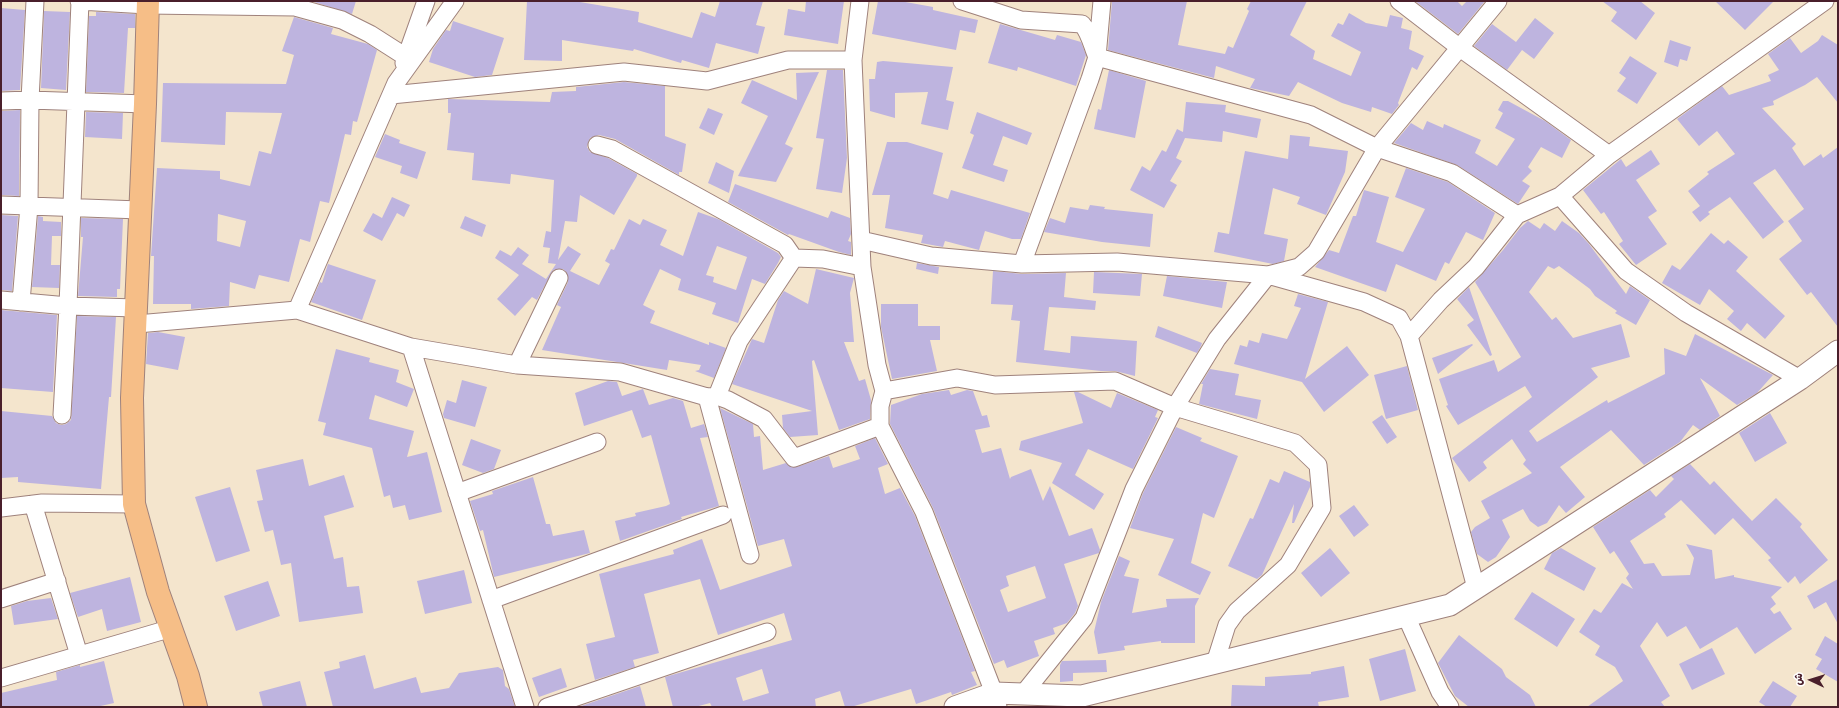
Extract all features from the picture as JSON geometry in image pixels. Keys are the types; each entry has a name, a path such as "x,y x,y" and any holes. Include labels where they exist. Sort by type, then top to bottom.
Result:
{"main road":[{"path":"147,3 145,104 132,398 134,504 158,592 172,628 196,707"}],"street":[{"path":"21,302 29,206 30,100 35,1"},
{"path":"62,415 68,306 79,1 295,7 342,20 370,34 406,57"},
{"path":"297,310 394,89 426,1"},
{"path":"394,89 455,1"},
{"path":"860,1 853,60 862,267 877,365 884,391 880,406 880,426 924,512 996,700"},
{"path":"962,1 1021,20 1082,24 1088,30 1090,41 1097,57"},
{"path":"1022,264 1097,57 1102,1"},
{"path":"1399,1 1460,48 1609,155"},
{"path":"1022,694 1084,618 1134,489 1176,407 1217,339 1268,276 1299,267 1316,252 1377,148 1498,1"},
{"path":"1409,336 1441,300 1476,267 1518,215 1560,196 1609,155 1825,1"},
{"path":"1097,57 1311,114 1377,148 1452,173 1518,215"},
{"path":"394,89 624,72 707,81 788,60 853,60"},
{"path":"1,101 30,100 145,104"},
{"path":"597,145 612,149 785,245 794,258"},
{"path":"1560,196 1626,271 1686,313 1800,379"},
{"path":"1,204 140,210"},
{"path":"861,240 931,256 1022,264 1117,262 1268,276 1364,302 1399,318 1409,336 1476,588"},
{"path":"794,258 822,259 862,267"},
{"path":"750,554 712,397 739,341 794,258"},
{"path":"517,365 559,278"},
{"path":"1,300 68,306 136,316 297,310 411,347 517,365 620,372 712,397 764,419 794,458 880,426"},
{"path":"411,347 525,707"},
{"path":"955,707 1022,694 1082,696 1450,605 1800,379 1838,351"},
{"path":"884,391 957,378 995,385 1115,381 1176,407 1295,442 1318,465 1322,508 1288,565 1237,612 1227,625 1214,663"},
{"path":"458,493 597,442"},
{"path":"33,504 79,655"},
{"path":"1,508 33,504 134,504"},
{"path":"491,600 723,515"},
{"path":"1,598 57,581"},
{"path":"1406,616 1440,692 1450,707"},
{"path":"1,678 172,628"},
{"path":"546,707 768,632"}],"building":[{"path":"311,1 356,1 352,14"},
{"path":"527,1 574,1 639,12 638,22 692,38 701,12 715,17 720,1 763,1 756,25 765,27 758,54 716,43 709,68 682,60 681,63 634,49 633,51 562,40 562,61 524,60"},
{"path":"806,1 844,1 838,44 784,35 788,9 805,12"},
{"path":"878,1 900,1 933,7 933,10 978,20 975,33 960,30 956,50 872,34"},
{"path":"1112,1 1187,1 1178,45 1225,54 1228,46 1233,48 1249,11 1247,9 1251,1 1307,1 1290,35 1315,51 1313,59 1351,76 1361,52 1331,36 1338,23 1343,25 1349,13 1366,23 1387,27 1390,15 1403,18 1401,28 1412,31 1409,49 1424,56 1417,70 1412,67 1398,103 1399,105 1392,114 1372,107 1371,112 1342,103 1298,82 1289,96 1250,88 1255,79 1216,66 1214,78 1108,50"},
{"path":"1415,1 1457,1 1462,6 1467,1 1485,1 1458,34"},
{"path":"1602,1 1640,1 1655,13 1636,40 1611,21 1617,12"},
{"path":"1715,1 1774,1 1745,30"},
{"path":"1,8 25,10 20,90 1,91"},
{"path":"44,11 70,12 66,90 41,88"},
{"path":"96,12 135,14 135,28 128,28 124,93 86,92 89,16 96,16"},
{"path":"294,17 333,28 331,34 368,44 377,50 357,122 353,121 351,135 345,134 329,203 320,201 310,242 300,239 289,282 259,275 255,289 230,282 229,306 191,309 191,304 153,304 154,256 151,256 157,168 220,171 220,179 250,186 259,151 271,154 282,113 226,112 225,145 161,142 163,83 286,84 294,55 282,51","holes":["218,214 246,221 240,247 217,241"]},
{"path":"1535,18 1554,33 1534,59 1522,50 1507,70 1474,46 1492,24 1516,42"},
{"path":"453,21 504,38 492,75 475,77 429,62 433,49 446,30 450,31"},
{"path":"1000,24 1055,40 1057,35 1081,42 1086,55 1076,86 1018,67 1017,71 988,63"},
{"path":"1822,35 1838,45 1838,103 1817,77 1805,85 1773,101 1774,105 1762,108 1796,144 1792,148 1804,166 1821,154 1823,158 1838,147 1838,327 1811,292 1807,295 1779,259 1802,241 1788,221 1804,209 1775,169 1753,183 1784,222 1763,239 1730,197 1708,212 1710,214 1700,222 1692,212 1700,206 1688,191 1709,174 1707,172 1735,154 1717,131 1699,146 1677,119 1722,86 1729,95 1771,81 1768,75 1779,70 1768,54 1790,38 1801,53 1818,41"},
{"path":"1670,40 1691,47 1687,61 1680,59 1678,67 1664,62"},
{"path":"1630,56 1657,73 1637,104 1617,91 1626,78 1619,73"},
{"path":"883,61 953,67 946,100 954,102 948,130 921,124 928,92 895,93 895,118 870,111 869,79 875,79 877,62"},
{"path":"827,70 843,70 847,158 842,193 816,189 824,139 816,138"},
{"path":"1109,70 1146,81 1135,138 1094,129 1098,109 1101,110"},
{"path":"819,72 785,144 793,148 776,182 738,176 768,116 741,103 752,80 797,100 796,73"},
{"path":"624,82 665,86 665,136 686,144 682,172 679,172 679,175 615,139 599,135 590,138 587,147 590,152 608,158 637,174 637,176 614,215 580,195 577,222 565,221 558,260 568,246 581,254 570,271 599,285 610,264 605,261 611,249 614,250 629,219 640,225 643,219 667,230 660,245 683,256 698,212 718,219 778,253 781,257 765,284 752,279 738,323 712,314 716,303 678,290 681,279 660,269 643,305 655,311 650,323 709,345 709,342 726,348 714,378 695,371 699,370 701,365 669,360 667,370 542,350 561,307 557,305 568,282 567,273 563,269 553,270 537,300 532,297 515,316 497,299 519,275 495,258 500,250 511,256 518,247 529,255 522,264 546,279 556,264 548,263 550,248 543,247 546,231 551,232 554,180 511,174 510,184 472,180 474,153 447,150 451,113 448,113 448,99 550,102 552,92 576,91 576,87","holes":["717,246 747,257 736,290 713,282 714,277 706,275"]},
{"path":"1503,101 1508,101 1545,121 1571,140 1562,158 1541,147 1528,167 1532,171 1522,181 1530,186 1518,204 1457,165 1394,143 1411,123 1423,130 1427,121 1443,128 1444,124 1481,140 1475,153 1497,166 1515,139 1495,128 1503,113 1498,110"},
{"path":"1186,102 1226,105 1225,112 1261,119 1257,138 1223,131 1222,142 1185,138 1176,158 1182,161 1170,181 1177,185 1164,208 1130,190 1142,166 1150,171 1162,150 1166,152 1177,129 1183,132"},
{"path":"708,108 723,114 714,135 699,128"},
{"path":"20,110 19,196 1,195 1,111"},
{"path":"86,112 123,113 122,139 85,137"},
{"path":"977,112 1032,133 1027,145 1003,136 993,165 1008,170 1004,182 962,168 974,135 970,133"},
{"path":"385,134 400,140 399,143 426,152 417,179 400,173 402,166 375,157"},
{"path":"1290,135 1310,137 1309,146 1348,151 1345,172 1326,215 1297,204 1300,197 1273,188 1264,234 1288,239 1284,261 1273,264 1214,252 1218,232 1229,234 1245,151 1288,159"},
{"path":"887,142 907,142 943,153 933,194 948,199 951,190 1030,213 1021,239 1012,239 985,231 979,250 945,241 943,247 921,243 923,235 885,228 890,195 872,195"},
{"path":"1651,150 1660,164 1636,180 1657,211 1648,217 1667,244 1636,265 1619,244 1623,241 1604,212 1601,214 1583,190 1621,159 1626,167"},
{"path":"716,162 734,171 729,193 708,183"},
{"path":"1406,168 1448,182 1495,213 1483,240 1466,232 1449,264 1445,262 1436,281 1396,264 1386,292 1315,267 1329,250 1339,253 1353,216 1356,216 1364,190 1389,197 1376,242 1403,252 1425,209 1395,197"},
{"path":"735,184 828,218 831,211 850,218 851,234 848,241 851,242 851,255 789,234 788,235 728,202"},
{"path":"392,197 410,205 404,217 397,213 382,241 363,231 373,213 382,218"},
{"path":"1090,205 1105,207 1104,209 1153,214 1150,247 1102,242 1044,232 1050,218 1065,223 1070,207 1088,210"},
{"path":"1,215 18,216 12,291 1,290"},
{"path":"38,216 43,217 43,221 61,222 61,236 52,236 51,265 60,265 59,288 32,287"},
{"path":"465,216 486,225 482,237 460,228"},
{"path":"81,218 123,219 120,289 117,289 117,297 78,296 83,237 81,237"},
{"path":"1528,221 1540,229 1544,223 1555,231 1562,221 1579,233 1589,244 1626,294 1630,286 1650,300 1636,325 1615,313 1617,311 1595,296 1590,289 1559,266 1554,269 1548,266 1529,292 1552,320 1556,317 1573,338 1621,324 1630,357 1591,368 1598,377 1529,431 1537,442 1607,400 1608,403 1665,374 1664,348 1686,356 1695,334 1773,375 1757,393 1737,405 1700,378 1720,416 1700,430 1693,425 1680,442 1644,465 1611,430 1560,467 1585,497 1566,513 1559,505 1547,523 1538,527 1530,521 1523,509 1502,520 1510,537 1496,557 1488,562 1477,554 1471,532 1475,527 1490,518 1481,501 1532,473 1523,464 1526,460 1512,439 1483,462 1487,468 1469,482 1452,458 1532,397 1525,386 1458,425 1446,406 1448,405 1439,379 1494,360 1498,372 1521,357 1475,282 1520,228"},
{"path":"1711,233 1724,244 1728,240 1748,257 1736,271 1785,316 1765,339 1747,323 1741,331 1727,319 1734,311 1709,289 1700,305 1662,283 1672,265 1680,270"},
{"path":"917,263 939,267 938,274 916,269"},
{"path":"328,264 376,280 362,320 311,302 320,282 322,283"},
{"path":"816,269 854,278 850,293 854,342 844,342 859,381 865,379 871,400 870,419 839,430 814,360 812,361 818,435 790,437 783,428 782,415 812,411 732,384 752,339 764,343 778,300 784,291 808,304"},
{"path":"993,271 1022,274 1066,273 1064,297 1096,301 1095,310 1049,307 1044,350 1070,353 1071,336 1137,341 1135,376 1115,371 1101,371 1016,362 1020,321 1011,320 1013,305 991,304"},
{"path":"1094,272 1142,274 1140,296 1093,293"},
{"path":"1167,276 1227,282 1222,308 1163,296"},
{"path":"1469,287 1492,355 1490,356 1467,325 1474,320 1457,299"},
{"path":"1298,294 1328,302 1305,379 1347,346 1369,375 1324,412 1302,382 1234,364 1240,345 1247,347 1249,340 1259,343 1262,333 1287,339 1301,308 1294,306"},
{"path":"881,304 918,304 918,326 940,326 940,340 930,340 937,371 892,379 881,327"},
{"path":"1,310 57,315 53,392 1,388"},
{"path":"77,316 116,317 111,397 109,397 101,489 18,482 18,477 1,478 1,411 52,416 56,423 61,425 66,424 71,420"},
{"path":"1158,326 1202,343 1197,353 1155,337"},
{"path":"158,332 185,337 178,370 146,364 148,333"},
{"path":"1472,344 1473,345 1438,374 1432,358"},
{"path":"336,349 370,358 369,362 399,370 396,382 414,389 407,407 375,395 369,419 414,431 407,457 427,452 442,512 409,520 405,505 393,508 390,495 384,497 372,448 323,435 326,423 318,421"},
{"path":"1407,366 1418,410 1386,419 1374,375"},
{"path":"1210,369 1239,374 1235,395 1261,400 1257,419 1199,404 1203,384 1201,384"},
{"path":"462,380 487,387 475,427 444,418 443,414 447,400 456,403"},
{"path":"608,381 617,382 622,396 643,389 649,405 673,398 683,401 691,428 704,424 708,437 700,438 719,506 681,517 682,519 620,541 615,521 636,516 635,513 670,504 651,435 642,438 632,410 584,426 575,393"},
{"path":"949,390 951,395 967,390 973,391 982,416 987,415 990,427 975,430 982,453 1001,448 1010,479 1011,477 1031,469 1043,501 1050,486 1069,536 1092,528 1100,550 1099,553 1064,564 1078,606 1075,613 1067,623 1053,628 1055,634 1034,641 1039,656 1007,668 1004,660 994,664 933,508 890,424 891,405 922,394","holes":["1035,566 1046,598 1008,612 1000,590 1009,586 1006,576"]},
{"path":"1074,392 1078,392 1111,408 1117,393 1158,410 1155,417 1158,418 1133,469 1088,449 1075,475 1104,494 1094,510 1052,483 1062,463 1019,450 1021,441 1083,423"},
{"path":"720,408 753,424 754,437 760,436 763,470 786,463 791,467 797,467 829,456 833,468 860,459 855,446 875,438 888,464 878,468 885,494 900,488 915,516 975,671 971,672 977,685 952,695 951,692 916,704 911,689 851,707 845,707 840,691 815,699 816,707 712,707 710,703 695,707 673,707 665,677 792,640 784,613 718,635 700,579 644,594 659,653 633,660 635,667 595,680 586,644 615,637 599,574 674,554 673,550 702,539 720,590 792,566 784,539 758,546","holes":["762,669 769,693 743,701 736,678"]},
{"path":"1770,413 1787,443 1755,462 1739,433"},
{"path":"1382,415 1397,437 1387,444 1372,422"},
{"path":"1176,427 1202,438 1200,441 1238,456 1214,518 1203,513 1191,563 1211,572 1200,595 1158,575 1174,539 1130,528 1143,493"},
{"path":"471,439 501,450 494,469 483,473 462,465"},
{"path":"303,459 309,486 344,475 354,507 324,516 334,559 343,557 347,587 359,586 363,613 299,622 291,563 281,565 273,530 265,532 257,501 263,500 256,470"},
{"path":"1690,464 1710,485 1714,481 1752,521 1776,498 1802,524 1800,527 1828,560 1800,584 1795,576 1788,583 1768,560 1771,558 1733,518 1715,535 1681,500 1664,514 1666,517 1630,541 1644,564 1654,563 1662,576 1690,575 1694,558 1686,544 1712,550 1715,579 1734,575 1734,577 1782,587 1771,597 1776,604 1770,609 1774,614 1780,611 1792,629 1755,654 1737,627 1700,649 1686,626 1667,637 1657,622 1640,646 1670,696 1661,702 1665,707 1587,707 1623,681 1615,667 1595,655 1600,646 1579,632 1594,609 1601,613 1622,583 1633,589 1626,578 1629,574 1614,551 1610,554 1593,527 1650,490 1656,497 1674,479 1671,476"},
{"path":"1284,471 1310,482 1310,487 1294,523 1292,523 1294,504 1262,575 1257,579 1228,566 1250,518 1253,519 1270,479 1279,483"},
{"path":"533,477 546,524 550,524 553,536 584,530 590,553 494,577 483,530 480,531 470,501 493,494 492,491"},
{"path":"230,487 250,551 216,562 195,497"},
{"path":"1354,505 1369,525 1354,537 1339,516"},
{"path":"1330,548 1350,573 1321,597 1301,573"},
{"path":"1561,548 1596,568 1584,591 1544,569 1552,553"},
{"path":"1119,556 1130,561 1124,576 1139,579 1132,613 1167,607 1166,599 1199,598 1195,606 1195,643 1161,643 1161,641 1124,646 1125,650 1098,654 1094,632 1101,602"},
{"path":"464,570 472,603 425,614 417,581"},
{"path":"130,577 141,622 107,631 102,609 78,617 70,593"},
{"path":"1838,579 1838,624 1826,602 1814,609 1807,596"},
{"path":"268,581 280,616 236,631 224,596"},
{"path":"1532,592 1575,619 1557,647 1514,619"},
{"path":"51,598 58,619 14,625 11,606 27,601"},
{"path":"1459,635 1502,669 1506,677 1530,695 1536,707 1469,707 1455,696 1438,663"},
{"path":"1825,636 1838,644 1838,682 1816,669 1822,659 1815,655"},
{"path":"1712,648 1725,674 1692,690 1679,664"},
{"path":"1405,649 1416,691 1380,701 1369,659"},
{"path":"365,655 374,689 416,677 421,693 449,688 459,673 498,667 503,670 505,686 509,689 515,707 333,707 324,672 340,668 339,662"},
{"path":"1106,660 1107,672 1073,673 1073,681 1060,682 1060,665 1062,661"},
{"path":"104,661 114,703 96,707 1,707 1,693 57,680 56,672 80,665 80,667"},
{"path":"1344,666 1349,697 1318,702 1319,707 1231,707 1232,685 1265,686 1265,677 1311,674 1311,672"},
{"path":"561,668 567,687 539,697 532,678"},
{"path":"300,681 307,707 263,707 259,692"},
{"path":"1773,681 1797,696 1790,707 1767,707 1759,702"},
{"path":"640,686 646,707 578,707"}]}
